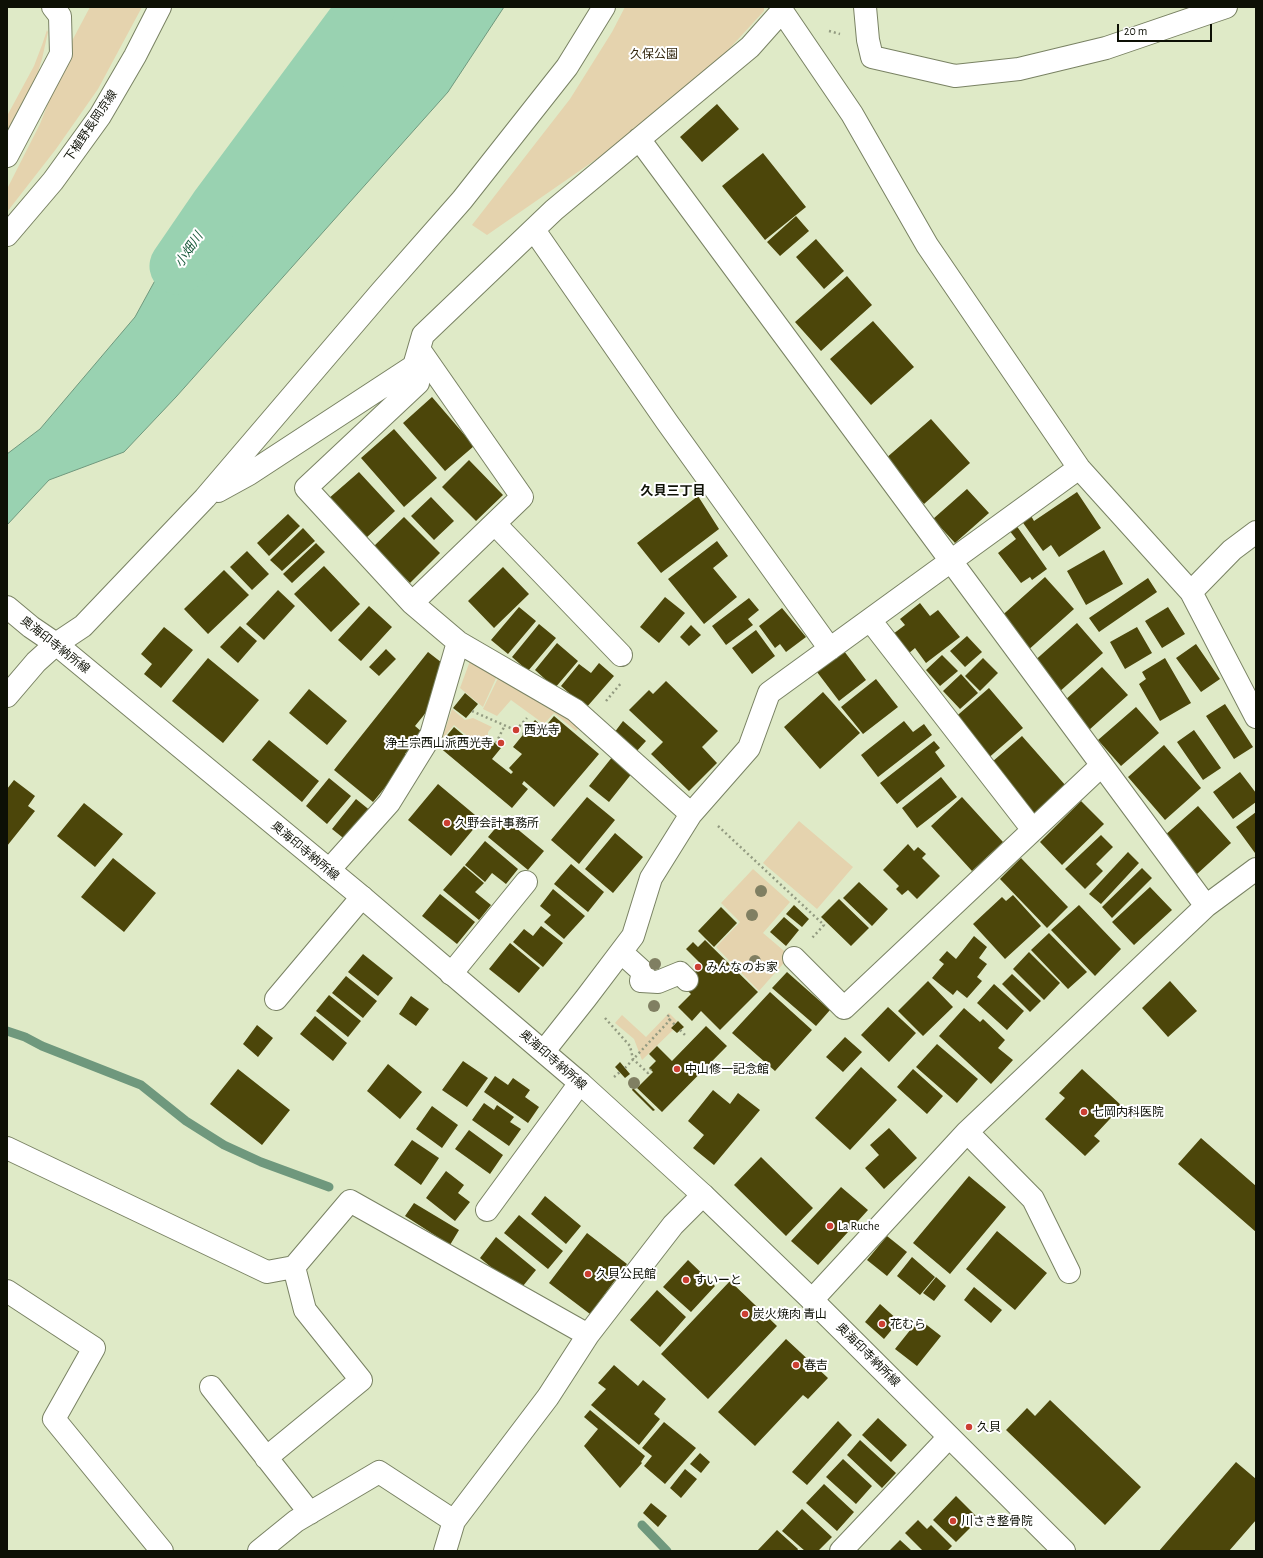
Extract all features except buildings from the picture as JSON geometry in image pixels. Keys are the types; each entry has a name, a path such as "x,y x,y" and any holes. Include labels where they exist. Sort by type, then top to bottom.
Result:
{"street":[{"path":"7,156 61,54 60,16 53,7"},
{"name":"下植野長岡京線","path":"7,235 53,181 100,116 135,56 160,7"},
{"path":"7,696 36,662 56,644 83,626 205,498 381,292 462,200 567,67 604,7"},
{"path":"865,7 868,40 872,57 955,76 1019,69 1106,48 1226,7"},
{"path":"694,810 575,710 458,642 412,603 306,488 418,384 417,357 423,335 554,210 750,47 782,9 852,114 927,245 1079,468 1191,592 1256,717"},
{"path":"639,139 1206,906"},
{"path":"534,230 666,422 830,649"},
{"path":"205,498 249,474 417,357"},
{"path":"412,603 522,497 417,357"},
{"path":"544,1051 634,936 651,878 694,810 749,748 769,693 1079,468"},
{"path":"494,524 621,655"},
{"path":"1191,592 1232,550 1256,532"},
{"name":"奥海印寺納所線","path":"7,607 32,628 56,644 362,897 580,1082 703,1195 812,1300 1064,1551"},
{"path":"870,620 1033,830"},
{"path":"329,870 389,803 431,735 448,692 458,642"},
{"path":"794,958 844,1008 1102,765"},
{"path":"812,1300 967,1132 1206,906 1256,868"},
{"path":"451,974 526,882"},
{"path":"276,999 362,897"},
{"path":"621,952 644,972 641,981 658,982 680,973 686,980"},
{"path":"487,1210 580,1082"},
{"path":"967,1132 1033,1199 1069,1272"},
{"path":"7,1148 267,1272 294,1267 350,1201 588,1335"},
{"path":"445,1551 454,1521 548,1398 588,1335 673,1225 703,1195"},
{"path":"266,1458 361,1380 305,1310 294,1267"},
{"path":"7,1290 94,1348 54,1419 162,1551"},
{"path":"211,1387 310,1513"},
{"path":"841,1551 949,1437"},
{"path":"259,1551 296,1521 379,1472 454,1521"}],"path":[{"path":"588,722 632,670 621,655"},
{"path":"472,711 524,734"},
{"path":"516,730 526,718"},
{"path":"496,743 505,725"},
{"path":"694,810 824,926"},
{"path":"586,998 630,1046 633,1059 648,1073 651,1070"},
{"path":"670,1014 667,1017 675,1025"},
{"path":"625,1068 670,1020"},
{"path":"680,1030 686,1036"}],"green space":[{"path":"90,7 142,7 98,89 56,149 7,212 7,189 40,124 73,39"},
{"name":"久保公園","path":"625,7 764,7 764,11 719,60 637,131 487,235 472,225 570,99 612,32"},
{"path":"47,30 48,32 42,59 33,88 7,143 7,116 34,66"},
{"path":"470,661 497,676 483,707 460,688"},
{"path":"499,676 581,725 576,731 554,713 544,724 511,700 497,716 483,709"},
{"path":"452,709 465,720 473,718 492,727 488,732 488,738 481,747 454,725 442,739"},
{"path":"799,821 853,867 817,909 763,863"},
{"path":"753,869 790,902 763,933 790,956 759,991 716,947 740,922 721,903"},
{"path":"669,1013 677,1021 671,1028 673,1030 642,1060 634,1039 615,1023 622,1015 646,1037"}],"water":[{"path":"360,7 504,7 448,92 176,397 124,452 49,480 7,525 7,454 40,429 135,317 181,233 248,182 294,132"}],"waterway":[{"name":"小畑川","path":"178,266 217,209 367,7"},
{"path":"7,1031 141,1085 186,1121 224,1145 261,1162 329,1187"},
{"path":"642,1525 667,1551"}],"place":[{"name":"西光寺","path":"516,730"},
{"name":"浄土宗西山派西光寺","path":"501,743"},
{"name":"久野会計事務所","path":"447,823"},
{"name":"みんなのお家","path":"698,967"},
{"name":"中山修一記念館","path":"677,1069"},
{"name":"七岡内科医院","path":"1084,1112"},
{"name":"La Ruche","path":"830,1226"},
{"name":"久貝公民館","path":"588,1274"},
{"name":"すいーと","path":"686,1280"},
{"name":"炭火焼肉 青山","path":"745,1314"},
{"name":"花むら","path":"882,1324"},
{"name":"春吉","path":"796,1365"},
{"name":"久貝","path":"969,1427"},
{"name":"川さき整骨院","path":"953,1521"}],"district":[{"name":"久貝三丁目","path":"673,491"}]}
